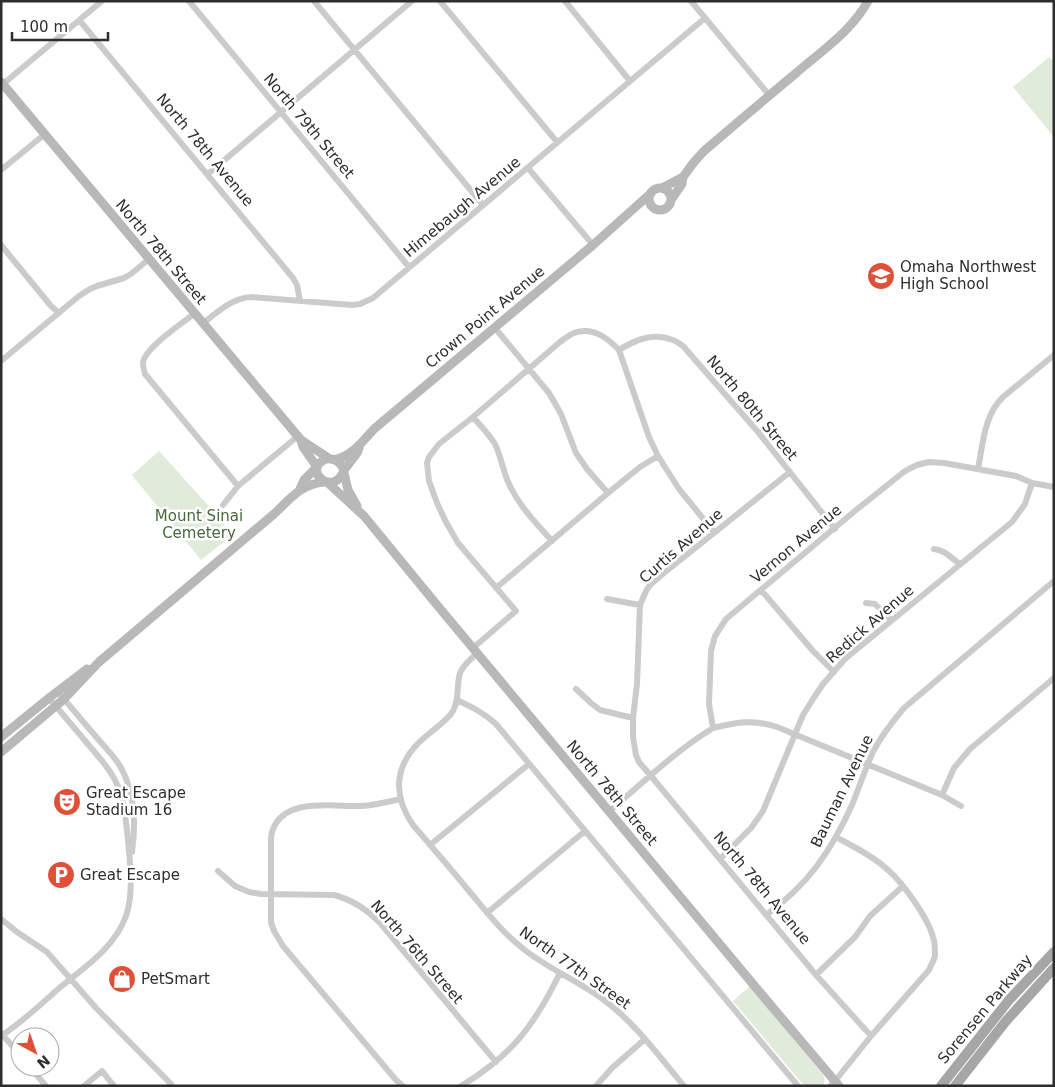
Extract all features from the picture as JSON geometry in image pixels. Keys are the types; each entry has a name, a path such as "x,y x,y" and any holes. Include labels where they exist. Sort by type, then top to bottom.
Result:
{"main road":[{"path":"683,177 682,184 669,205 659,209 654,207 649,200 650,194 655,189 662,188 683,177 704,151 839,36 859,15 868,1"},
{"name":"North 78th Street","path":"2,83 299,438"},
{"path":"662,188 669,194 671,200"},
{"name":"Crown Point Avenue","path":"332,459 346,456 360,446 374,429 593,245 650,194"},
{"name":"Crown Point Avenue","path":"631,212 642,208 654,207"},
{"path":"299,438 340,464 348,490 364,516"},
{"path":"299,438 317,468 318,476 364,516"},
{"name":"Crown Point Avenue","path":"344,472 360,446"},
{"path":"300,489 304,480 321,462 332,459"},
{"path":"1,737 58,691 96,664 274,514 300,489 313,483 337,480 344,472"},
{"name":"North 78th Street","path":"364,516 835,1084"},
{"path":"1,752 64,699 88,675 96,664"},
{"name":"Sorensen Parkway","path":"941,1086 1009,1000 1054,952"},
{"name":"Sorensen Parkway","path":"955,1086 1011,1015 1054,968"}],"street":[{"path":"2,83 80,21 102,1"},
{"name":"North 79th Street","path":"189,1 409,267"},
{"path":"314,1 483,205"},
{"path":"208,174 412,1"},
{"path":"440,1 557,142"},
{"path":"565,1 630,81"},
{"path":"691,1 769,95"},
{"name":"Himebaugh Avenue","path":"203,323 226,305 242,298 352,305 366,302 376,296 705,18"},
{"name":"North 78th Avenue","path":"80,21 293,278 297,285 300,301"},
{"path":"1,170 44,134"},
{"path":"528,168 593,245"},
{"path":"1,245 59,312"},
{"path":"1,361 59,312 90,289 124,278 149,259"},
{"path":"195,313 151,349 143,362 145,374 238,486"},
{"path":"494,328 549,392 565,422 579,459 608,493"},
{"path":"403,1086 279,940 274,931 271,922 270,894 271,843 272,832 277,823 286,813 297,808 307,806 364,806 401,799 399,784 403,763 414,747 451,714 457,700 461,671 475,650 516,611 458,543 446,522 429,481 428,457 434,449 560,342 573,333 595,332 609,340 618,350 658,456 679,489 714,532"},
{"name":"North 80th Street","path":"618,350 646,338 673,340 683,346 758,432 835,528"},
{"path":"978,468 988,418 997,402 1054,355"},
{"path":"473,417 494,443 516,498 552,540"},
{"path":"223,505 238,486 299,438"},
{"path":"496,588 608,493 640,467 658,456"},
{"name":"Vernon Avenue","path":"713,728 709,712 711,651 715,636 721,625 729,616 856,510 906,471 917,465 929,462 944,463 1016,476 1054,487"},
{"name":"Curtis Avenue","path":"636,755 633,737 633,718 637,684 640,605 643,597 650,585 790,472"},
{"name":"Redick Avenue","path":"720,859 751,828 763,811 803,714 823,684 845,660 891,620 1012,522 1025,504 1032,482"},
{"path":"934,549 940,549 960,564"},
{"name":"Bauman Avenue","path":"766,915 781,905 817,868 836,837 874,751 885,732 904,708 1054,580"},
{"path":"761,590 813,651 834,672"},
{"path":"608,599 640,605"},
{"path":"866,603 876,604 891,620"},
{"path":"942,795 954,768 970,749 1054,678"},
{"path":"576,689 600,710 633,718"},
{"path":"58,691 115,759 127,782 133,811 133,840 130,864"},
{"path":"2,1035 108,946 126,916 130,892 126,812 119,786 103,762 49,698"},
{"path":"457,700 476,708 489,718 798,1086"},
{"path":"610,811 690,744 713,728 739,722 765,723 942,795 960,806"},
{"name":"North 78th Avenue","path":"636,755 651,776 816,975 871,1036"},
{"path":"430,845 529,764"},
{"path":"119,786 127,782"},
{"name":"North 77th Street","path":"401,799 406,815 504,931 521,948 541,962 586,987 624,1016 684,1086"},
{"path":"487,913 585,831"},
{"path":"835,1084 871,1036 929,970 935,958 934,938 929,926 903,886 878,862 836,837"},
{"name":"North 76th Street","path":"218,871 242,890 270,894 334,895 354,902 370,913 496,1062"},
{"path":"816,975 855,937 870,916 903,886"},
{"path":"1,919 47,952 96,1008 172,1084 169,1086"},
{"path":"461,1086 496,1062 513,1046 541,1010 560,973"},
{"path":"596,1086 612,1068 645,1039"},
{"path":"84,1086 102,1071 114,1086"}],"green space":[{"path":"1049,57 1054,62 1054,137 1013,87"},
{"name":"Mount Sinai Cemetery","path":"159,451 225,524 221,527 230,537 201,560 132,475"},
{"path":"750,986 823,1075 823,1086 804,1086 733,1001"}],"place":[{"name":"Omaha Northwest High School","path":"881,276"},
{"name":"Great Escape Stadium 16","path":"67,802"},
{"name":"Great Escape","path":"61,875"},
{"name":"PetSmart","path":"122,979"}]}
